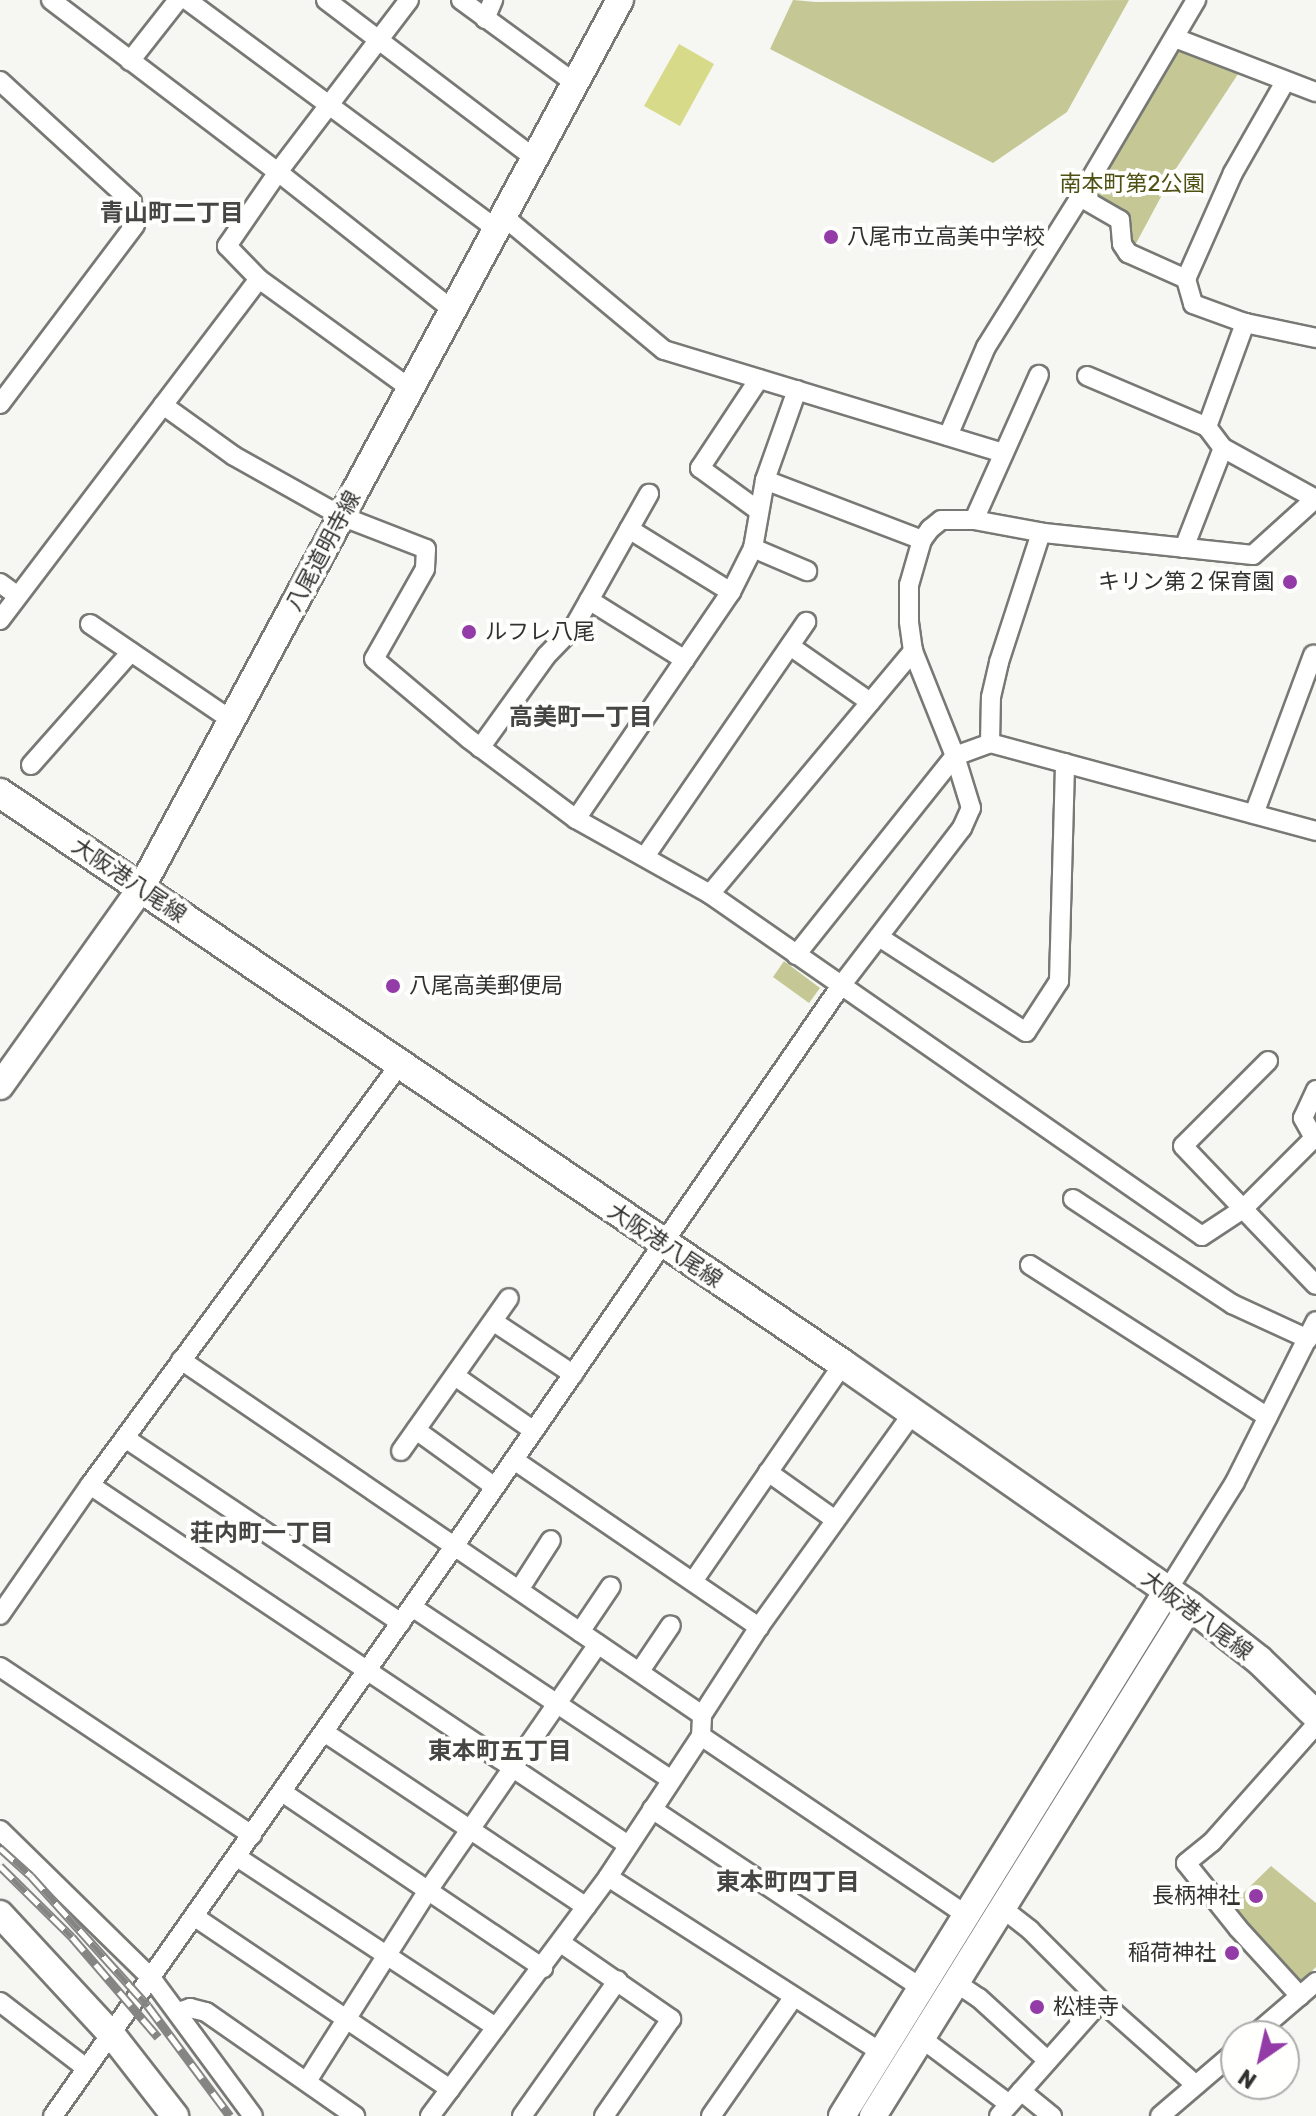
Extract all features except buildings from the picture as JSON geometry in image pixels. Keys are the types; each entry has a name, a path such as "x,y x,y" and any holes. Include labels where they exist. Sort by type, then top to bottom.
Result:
{"main road":[{"name":"大阪港八尾線","path":"0,793 913,1413 1178,1599 1259,1660 1316,1715"}],"street":[{"path":"51,0 278,172 453,310"},
{"path":"130,61 178,0"},
{"path":"187,0 328,107 500,223 664,350 1004,453"},
{"path":"326,0 533,157"},
{"path":"409,0 278,172 227,246 259,279 411,389"},
{"path":"461,0 576,84"},
{"path":"485,19 493,0"},
{"name":"八尾道明寺線","path":"0,1086 141,888 620,0"},
{"path":"948,436 986,347 1080,197 1196,0"},
{"path":"1175,38 1316,92"},
{"path":"0,81 132,202 135,225 0,404"},
{"path":"1285,82 1233,173 1186,279 1193,304 1245,323 1316,338"},
{"path":"1080,197 1120,220 1122,244 1128,253 1186,279"},
{"path":"0,620 259,279"},
{"path":"1207,427 1245,323"},
{"path":"974,520 1039,375"},
{"path":"53,2116 401,1623 840,987 962,828 971,808 955,756 913,651 909,585 922,540 941,520 974,520 1041,533 1253,555 1315,498 1223,448 1207,427 1087,376"},
{"path":"759,379 700,468 759,511"},
{"path":"576,819 731,592 753,548 765,480 797,390"},
{"path":"163,405 234,456 341,516 426,549 425,569 374,659 480,748 576,819 646,855 710,894 1202,1236 1243,1209 1314,1138 1303,1118 1316,1090"},
{"path":"1184,548 1223,448"},
{"path":"765,480 922,540"},
{"path":"480,748 546,656 574,627 649,494"},
{"path":"629,529 731,592"},
{"path":"990,743 991,697 999,662 1041,533"},
{"path":"753,548 807,571"},
{"path":"0,583 18,596"},
{"path":"589,600 685,660"},
{"path":"646,855 806,622"},
{"path":"90,624 231,720"},
{"path":"790,646 870,702"},
{"path":"710,894 913,651"},
{"path":"31,765 131,652"},
{"path":"1254,814 1313,655"},
{"path":"796,955 955,756 990,743 1316,831"},
{"path":"879,937 1026,1032 1059,981 1065,763"},
{"path":"1268,1061 1183,1146 1316,1285"},
{"path":"0,1615 90,1485 400,1064"},
{"path":"1073,1199 1232,1304 1308,1339"},
{"path":"1030,1265 1268,1417"},
{"path":"401,1451 509,1298"},
{"path":"873,2116 1002,1908 1178,1599 1316,1321"},
{"path":"494,1322 573,1374"},
{"path":"181,1360 702,1715"},
{"path":"694,1580 843,1364"},
{"path":"455,1376 534,1431"},
{"path":"430,2116 608,1877 701,1736 702,1715 759,1627 913,1413"},
{"path":"416,1430 495,1487"},
{"path":"125,1438 401,1623"},
{"path":"514,1460 759,1627"},
{"path":"768,1472 834,1519"},
{"path":"90,1485 628,1845"},
{"path":"519,1590 551,1540"},
{"path":"580,1632 611,1586"},
{"path":"842,2116 966,1915 1178,1599"},
{"path":"412,1607 671,1780"},
{"path":"640,1671 671,1625"},
{"path":"307,2081 427,1892 472,1831 598,1644"},
{"path":"0,1667 252,1835"},
{"path":"1300,1996 1238,1928 1186,1863 1212,1842 1316,1725"},
{"path":"324,1732 586,1907"},
{"path":"701,1736 966,1915"},
{"path":"282,1792 543,1968"},
{"path":"652,1809 921,1988"},
{"path":"0,1830 152,1979 253,2116"},
{"path":"237,1857 496,2027"},
{"path":"608,1877 881,2052"},
{"path":"1002,1908 1030,1930 1101,2001 1196,2085"},
{"path":"0,1914 112,2035 175,2116"},
{"path":"195,1917 450,2089"},
{"path":"561,1943 671,2019 604,2116"},
{"path":"522,2116 618,1980"},
{"path":"955,1982 979,1998 1048,2061"},
{"path":"1272,2020 1316,1982"},
{"path":"711,2116 793,1998"},
{"path":"1010,2104 1101,2001"},
{"path":"0,2002 86,2068"},
{"path":"178,2012 190,2008 206,2012 355,2116"},
{"path":"921,2038 1010,2104 1052,2116"},
{"path":"1160,2116 1220,2065"}],"green space":[{"path":"793,0 1129,0 1067,112 993,163 770,49"},
{"name":"南本町第2公園","path":"1182,45 1240,71 1177,167 1133,249 1092,195 1092,188"},
{"path":"784,961 820,988 809,1003 773,977"},
{"path":"1271,1866 1316,1903 1316,1967 1300,1983 1227,1909"}],"shaded area":[{"path":"679,44 714,64 680,126 644,106"}],"railway":[{"path":"0,1848 31,1876 148,2006 230,2116"},
{"path":"0,1866 72,1937 158,2037"}],"place":[{"name":"八尾市立高美中学校","path":"831,237"},
{"name":"キリン第２保育園","path":"1290,582"},
{"name":"ルフレ八尾","path":"469,632"},
{"name":"八尾高美郵便局","path":"393,986"},
{"name":"長柄神社","path":"1256,1896"},
{"name":"稲荷神社","path":"1232,1953"},
{"name":"松桂寺","path":"1037,2007"}],"district":[{"name":"青山町二丁目","path":"172,214"},
{"name":"高美町一丁目","path":"581,718"},
{"name":"荘内町一丁目","path":"262,1534"},
{"name":"東本町五丁目","path":"500,1752"},
{"name":"東本町四丁目","path":"788,1883"}]}
